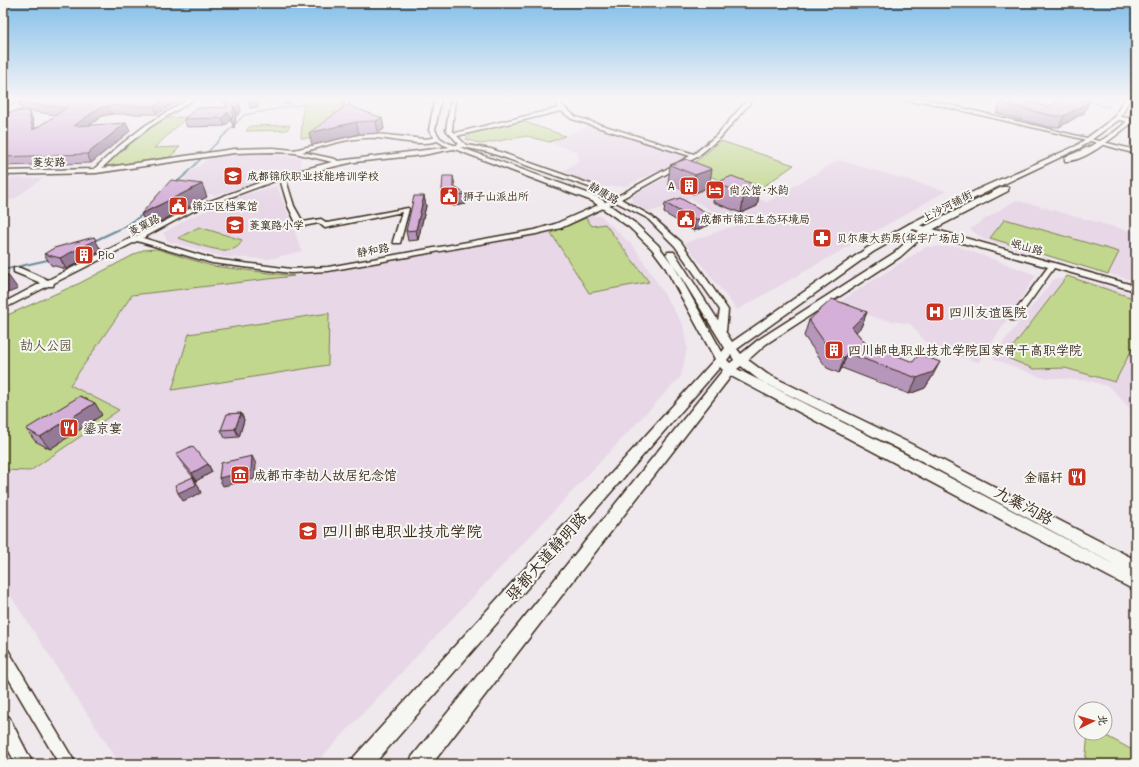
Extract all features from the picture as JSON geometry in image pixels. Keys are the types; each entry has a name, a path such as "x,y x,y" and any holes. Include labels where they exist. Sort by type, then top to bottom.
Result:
{"main road":[{"path":"435,134 438,139"},
{"name":"静康路","path":"440,134 444,138 462,147"},
{"name":"上沙河铺街","path":"730,359 758,328 870,250 912,226 1086,141 1095,134"},
{"name":"上沙河铺街","path":"730,359 762,342 897,255 925,230 1037,172 1090,151 1113,134"},
{"name":"静康路","path":"438,139 584,194 611,202 644,226 666,247 721,331 730,359"},
{"name":"静康路","path":"611,202 642,233 668,264 730,359"},
{"path":"730,359 900,451"},
{"name":"驿都大道静明路","path":"361,764 730,359"},
{"name":"驿都大道静明路","path":"419,764 730,359"},
{"name":"九寨沟路","path":"900,451 1136,568"},
{"name":"九寨沟路","path":"900,451 1136,584"}],"street":[{"path":"96,173 121,147 138,134"},
{"path":"458,134 453,135 462,147"},
{"path":"624,134 695,156"},
{"name":"静和路","path":"138,239 212,261 291,271 308,271 536,232 558,226 611,202 695,156 721,134"},
{"path":"1054,134 1136,152"},
{"path":"1057,134 1086,141"},
{"path":"294,152 359,136 425,140 438,139"},
{"path":"294,152 306,143"},
{"name":"菱窠路","path":"3,310 54,287 191,210 220,198 288,176 338,164 462,147"},
{"name":"菱安路","path":"3,173 96,173 213,154 253,150 294,152"},
{"path":"294,152 333,160 338,164"},
{"name":"菱窠路","path":"3,306 199,210 241,193 338,164"},
{"path":"283,180 291,206 301,224 321,221 325,226 406,209 397,242"},
{"path":"611,202 649,217 678,244 724,310 721,331"},
{"name":"岷山路","path":"912,226 1136,289"},
{"path":"1014,318 1052,266"},
{"path":"17,270 50,284"},
{"path":"3,656 68,764"},
{"path":"3,723 25,764"}],"shaded area":[{"path":"570,134 615,134 682,154 684,159 626,186 599,187 563,171 579,161 577,152 549,142"},
{"name":"成都锦欣职业技能培训学校","path":"257,152 300,157 301,170 215,195 174,190 189,173 211,157"},
{"path":"839,160 946,191 737,310 685,243 737,225 691,199 649,212 633,202 631,196 683,169 767,202"},
{"path":"3,178 43,178 14,199 3,201"},
{"name":"菱窠路小学","path":"277,186 302,251 269,259 223,257 168,241 163,233 191,217 243,195"},
{"path":"1016,200 1136,233 1136,281 983,239 970,229"},
{"name":"四川邮电职业技术学院","path":"583,216 601,216 634,247 683,325 687,348 681,376 315,764 120,764 3,584 3,470 30,471 119,410 69,385 132,295 294,276 544,234"},
{"name":"四川友谊医院","path":"956,246 1036,275 979,362 931,349 911,324 880,319 836,304 926,247"},
{"path":"1077,278 1136,295 1136,415 1110,387 1091,381 1041,377 994,359 994,354 1054,279"}],"green space":[{"path":"142,134 169,134 154,148 180,147 170,157 103,167 124,147"},
{"path":"301,134 315,134 311,138 301,138"},
{"path":"470,134 559,134 565,136 549,142 527,136 481,144 466,139"},
{"path":"721,141 794,165 754,193 688,168"},
{"path":"586,218 592,226 605,224 649,282 589,293 551,233"},
{"path":"1005,219 1119,252 1108,274 990,238"},
{"path":"199,227 242,240 238,246 231,250 223,250 213,249 178,238"},
{"name":"劼人公园","path":"157,249 212,266 294,276 132,295 70,385 119,410 30,471 3,470 3,317 80,283 143,250"},
{"path":"1067,276 1136,299 1136,341 1115,382 1065,368 1034,369 1005,357"},
{"path":"329,313 328,365 172,390 189,334"},
{"path":"1113,740 1136,752 1136,764 1085,764 1087,741 1113,741"}],"building":[{"path":"3,134 112,134 87,154 3,157"},
{"path":"686,159 712,169 695,175 670,165"},
{"path":"443,176 453,176 453,186 465,194 452,196 442,189"},
{"path":"732,176 760,187 744,194 716,183"},
{"path":"171,180 202,184 141,214"},
{"path":"414,196 424,196 416,230 406,231"},
{"path":"680,198 711,215 695,220 665,203"},
{"path":"94,237 96,240 60,258 44,254 54,248"},
{"path":"3,271 8,275 3,277"},
{"path":"832,299 867,312 852,327 865,343 913,362 919,354 940,362 933,372 917,378 847,353 844,358 832,353 809,320"},
{"path":"80,396 95,403 40,437 26,429"},
{"path":"241,413 235,429 221,430 227,414"},
{"path":"192,446 208,464 192,473 176,454"},
{"path":"252,456 251,471 219,478 221,463"},
{"path":"193,477 196,485 178,493 175,485"}],"waterway":[{"path":"186,174 226,134"},
{"path":"176,183 186,174"},
{"path":"94,241 126,226 145,213"},
{"path":"3,270 52,259"}],"place":[{"name":"成都锦欣职业技能培训学校","path":"233,176"},
{"name":"A","path":"689,186"},
{"name":"尚公馆·水韵","path":"715,190"},
{"name":"狮子山派出所","path":"449,196"},
{"name":"锦江区档案馆","path":"178,206"},
{"name":"成都市锦江生态环境局","path":"686,219"},
{"name":"菱窠路小学","path":"235,225"},
{"name":"贝尔康大药房(华宇广场店)","path":"822,238"},
{"name":"Pio","path":"84,255"},
{"name":"四川友谊医院","path":"935,312"},
{"name":"四川邮电职业技术学院国家骨干高职学院","path":"834,350"},
{"name":"鎏京宴","path":"69,428"},
{"name":"成都市李劼人故居纪念馆","path":"240,475"},
{"name":"金福轩","path":"1077,477"},
{"name":"四川邮电职业技术学院","path":"308,531"}]}
